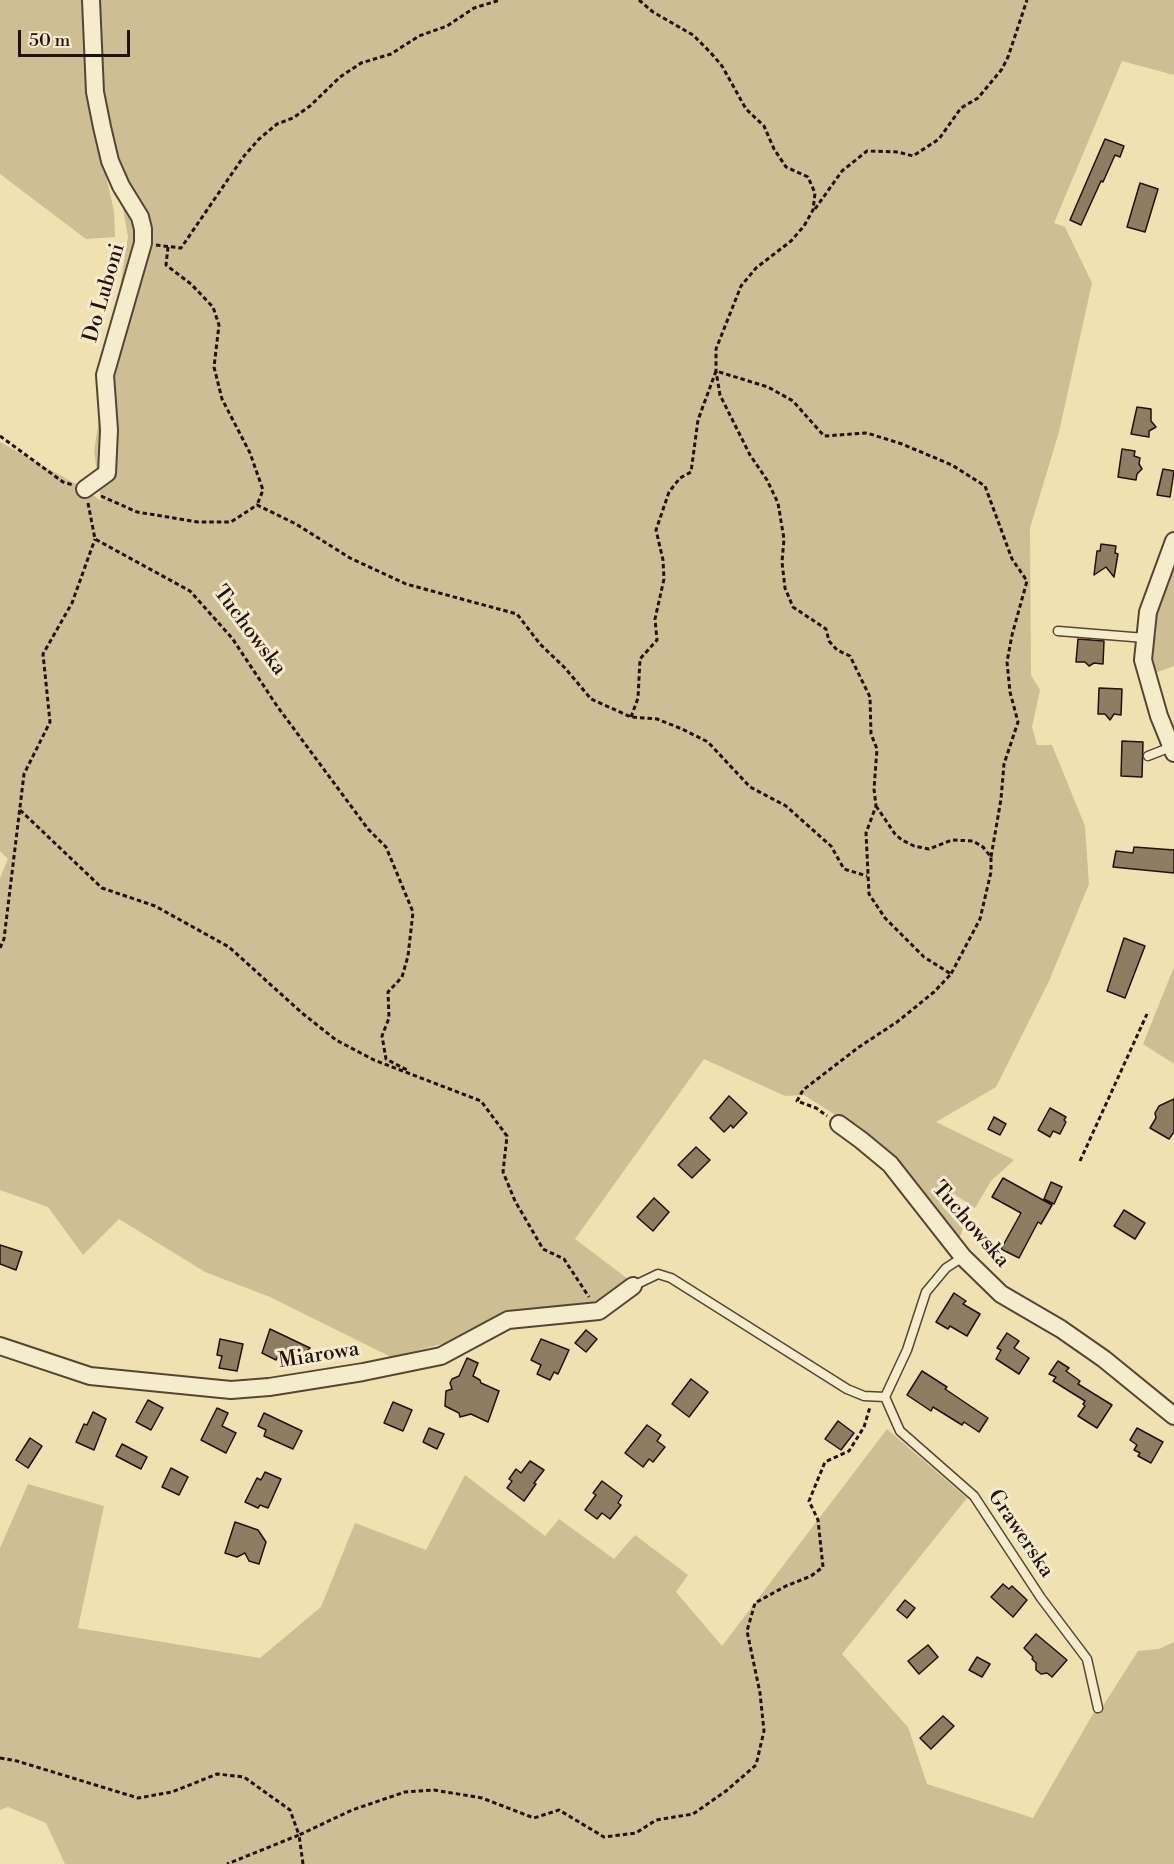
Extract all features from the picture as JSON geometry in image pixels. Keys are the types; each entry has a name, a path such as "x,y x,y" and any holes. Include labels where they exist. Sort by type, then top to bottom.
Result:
{"street":[{"name":"Do Luboni","path":"85,489 107,473 109,430 105,375 143,243 141,218 121,186 110,161 102,127 95,92 91,0"},
{"path":"1173,750 1159,716 1143,660 1148,612 1174,541"},
{"name":"Tuchowska","path":"839,1124 890,1164 963,1257 1001,1294 1061,1329 1104,1359 1174,1416"},
{"path":"599,1311 633,1286"},
{"name":"Miarowa","path":"0,1346 90,1376 231,1390 269,1387 363,1372 441,1356 508,1320 599,1311"}],"lane":[{"path":"1058,632 1145,638"},
{"path":"1148,756 1173,750"},
{"path":"633,1286 658,1274 671,1278 848,1389 864,1396 885,1397 907,1350 926,1292 946,1268 963,1257"},
{"name":"Grawerska","path":"885,1397 900,1431 974,1496 1041,1598 1087,1659 1098,1708"}],"path":[{"path":"143,243 181,248 222,185 259,139 277,124 293,118 310,106 340,77 361,63 391,54 419,36 447,26 474,8 500,0"},
{"path":"639,0 653,12 693,35 722,66 746,109 764,126 774,149 786,167 808,177 815,193 813,210"},
{"path":"951,974 924,957 885,918 869,894 866,833 876,806 874,789 877,749 871,734 870,697 850,656 837,650 829,641 826,629 794,607 785,588 782,562 784,539 778,503 767,480 750,455 720,395 716,371 716,349 741,286 756,268 772,258 791,241 842,171 867,151 898,152 913,156 939,139 961,108 978,98 1002,69 1008,57 1027,0"},
{"path":"0,436 63,482 85,489 136,512 198,522 231,522 257,505 263,490 250,453 222,399 214,367 219,325 213,307 192,284 165,265 168,247"},
{"path":"631,717 638,698 640,659 657,640 655,619 664,579 663,560 656,530 669,492 680,478 691,472 698,420 716,371"},
{"path":"716,371 768,387 793,400 824,436 867,433 902,444 952,465 985,486 1012,559 1027,581 1007,662 1010,692 1018,722 1004,764 1001,799 990,857 990,879 980,919 951,974 934,992 897,1022 859,1047 803,1090 796,1101 816,1108 839,1124"},
{"path":"0,948 4,939 24,774 50,722 43,654 72,603 95,539 85,489"},
{"path":"257,505 296,524 350,558 406,584 517,614 540,644 565,668 591,699 631,717 657,719 708,742 750,788 786,806 831,846 844,869 867,876"},
{"name":"Tuchowska","path":"95,539 190,591 232,638 277,706 368,829 386,848 413,912 408,956 402,976 388,992 389,1018 382,1036 386,1059 420,1077"},
{"path":"876,806 895,834 914,846 929,849 952,840 973,841 983,847 990,857"},
{"path":"20,810 102,888 155,906 229,947 336,1040 358,1053 481,1101 507,1136 503,1172 515,1201 543,1249 564,1259 599,1311"},
{"path":"1080,1161 1147,1014"},
{"path":"226,1864 299,1835 352,1810 405,1792 435,1790 482,1798 534,1818 559,1810 604,1837 636,1833 656,1820 693,1814 726,1791 756,1765 764,1731 760,1693 747,1631 755,1603 786,1586 812,1576 823,1567 818,1520 809,1502 825,1462 849,1451 864,1427 873,1400"},
{"path":"0,1758 17,1761 138,1798 172,1792 217,1774 244,1777 290,1810 299,1835 303,1864"}],"shaded area":[{"path":"0,0 83,0 95,127 114,211 115,237 86,239 0,174"},
{"path":"96,0 1174,0 1174,75 1122,61 1054,223 1065,227 1092,283 1059,432 1030,528 1031,675 1040,690 1032,727 1037,745 1052,745 1085,826 1089,884 1049,981 996,1087 936,1122 1014,1160 991,1181 975,1208 954,1194 942,1206 963,1229 957,1244 904,1172 870,1137 804,1095 785,1096 704,1059 575,1239 628,1279 601,1300 557,1310 511,1313 442,1344 391,1357 270,1297 205,1272 119,1219 83,1255 48,1207 0,1190 0,878 8,859 0,851 0,442 85,489 101,501 94,451 128,237 96,54"},
{"path":"1174,562 1174,666 1152,674 1149,648 1157,632 1150,620"},
{"path":"1174,967 1174,1064 1143,1044"},
{"path":"887,1429 967,1498 842,1654 908,1727 927,1784 1033,1818 1094,1712 1101,1709 1138,1651 1159,1649 1174,1642 1174,1864 65,1864 46,1823 8,1807 0,1810 0,1548 28,1484 104,1506 78,1628 260,1658 321,1607 355,1523 426,1550 465,1475 545,1536 559,1519 614,1559 635,1535 688,1575 676,1592 722,1646"}],"building":[{"path":"1105,139 1124,146 1120,157 1115,155 1081,225 1070,220"},
{"path":"1140,183 1158,189 1145,232 1127,227"},
{"path":"1137,407 1151,409 1151,421 1156,427 1149,431 1149,437 1131,434"},
{"path":"1122,449 1135,451 1134,456 1140,458 1139,464 1142,469 1137,474 1136,480 1118,477"},
{"path":"1163,469 1174,471 1170,497 1157,495"},
{"path":"1101,544 1116,546 1115,553 1118,554 1114,577 1106,567 1094,575 1097,551 1100,551"},
{"path":"1078,639 1104,641 1103,664 1094,663 1089,666 1085,662 1076,662"},
{"path":"1099,688 1122,689 1121,715 1114,714 1110,720 1105,714 1098,714"},
{"path":"1122,741 1143,742 1142,777 1121,776"},
{"path":"1134,847 1174,850 1174,873 1113,867 1116,851 1133,853"},
{"path":"1124,938 1145,946 1125,998 1107,991"},
{"path":"729,1096 747,1113 733,1128 731,1125 724,1132 710,1118"},
{"path":"1174,1099 1174,1132 1169,1139 1150,1128 1159,1106"},
{"path":"1050,1108 1066,1117 1064,1120 1066,1122 1060,1134 1053,1131 1050,1137 1038,1130"},
{"path":"994,1117 1006,1124 1000,1135 988,1129"},
{"path":"696,1147 710,1160 692,1178 678,1165"},
{"path":"1003,1178 1052,1205 1041,1224 1038,1222 1019,1258 1001,1249 1021,1213 992,1197"},
{"path":"1051,1182 1062,1187 1054,1204 1044,1199"},
{"path":"654,1198 669,1212 653,1231 637,1217"},
{"path":"1124,1210 1145,1223 1135,1239 1114,1226"},
{"path":"0,1245 22,1252 16,1270 0,1264"},
{"path":"954,1293 966,1301 963,1304 980,1314 967,1336 950,1326 948,1329 936,1322"},
{"path":"270,1329 310,1348 297,1361 280,1352 276,1360 262,1353"},
{"path":"586,1330 597,1339 586,1352 575,1343"},
{"path":"1007,1333 1019,1341 1014,1348 1029,1358 1019,1374 996,1359 1001,1350 997,1348"},
{"path":"220,1339 243,1344 237,1371 219,1368 222,1356 217,1355"},
{"path":"541,1339 569,1350 558,1374 554,1372 550,1380 537,1374 541,1365 531,1360"},
{"path":"467,1358 478,1363 473,1376 481,1383 499,1391 488,1422 471,1414 460,1417 459,1413 445,1406 446,1391 452,1389 450,1383 452,1379 459,1376"},
{"path":"1058,1361 1069,1368 1066,1371 1080,1381 1078,1384 1112,1405 1097,1428 1078,1416 1085,1406 1083,1404 1085,1401 1053,1381 1056,1377 1049,1374"},
{"path":"922,1371 988,1418 979,1432 964,1422 962,1425 933,1407 931,1411 907,1395"},
{"path":"691,1379 708,1392 689,1417 672,1404"},
{"path":"148,1400 163,1408 151,1430 136,1422"},
{"path":"393,1402 412,1410 403,1431 384,1423"},
{"path":"217,1408 228,1413 222,1426 236,1433 226,1453 201,1440"},
{"path":"93,1412 106,1419 94,1450 76,1442 84,1424 87,1425"},
{"path":"264,1413 302,1431 293,1449 264,1436 266,1430 258,1426"},
{"path":"838,1421 854,1433 841,1450 825,1439"},
{"path":"647,1425 661,1435 657,1441 665,1447 653,1462 649,1459 643,1467 625,1453"},
{"path":"429,1428 444,1434 437,1449 423,1442"},
{"path":"1137,1428 1163,1442 1151,1463 1138,1456 1140,1453 1134,1450 1137,1445 1130,1440"},
{"path":"30,1438 42,1446 28,1468 16,1460"},
{"path":"122,1444 147,1457 141,1469 116,1456"},
{"path":"530,1461 544,1470 524,1501 507,1488 512,1481 509,1479 516,1469 521,1473"},
{"path":"171,1468 188,1477 179,1495 162,1487"},
{"path":"265,1472 281,1479 268,1508 260,1505 258,1508 245,1502 257,1478 261,1480"},
{"path":"602,1481 622,1496 618,1503 621,1505 610,1519 602,1513 597,1519 585,1510 596,1495 593,1493"},
{"path":"235,1522 258,1530 266,1542 259,1564 249,1561 245,1553 237,1557 225,1553"},
{"path":"1003,1584 1009,1589 1012,1586 1027,1600 1013,1617 991,1597"},
{"path":"905,1600 915,1608 907,1618 897,1610"},
{"path":"1036,1634 1067,1660 1052,1677 1036,1670 1033,1657 1024,1648"},
{"path":"928,1645 938,1657 919,1674 908,1661"},
{"path":"977,1657 990,1664 982,1677 969,1670"},
{"path":"943,1716 954,1726 931,1749 920,1738"}]}
